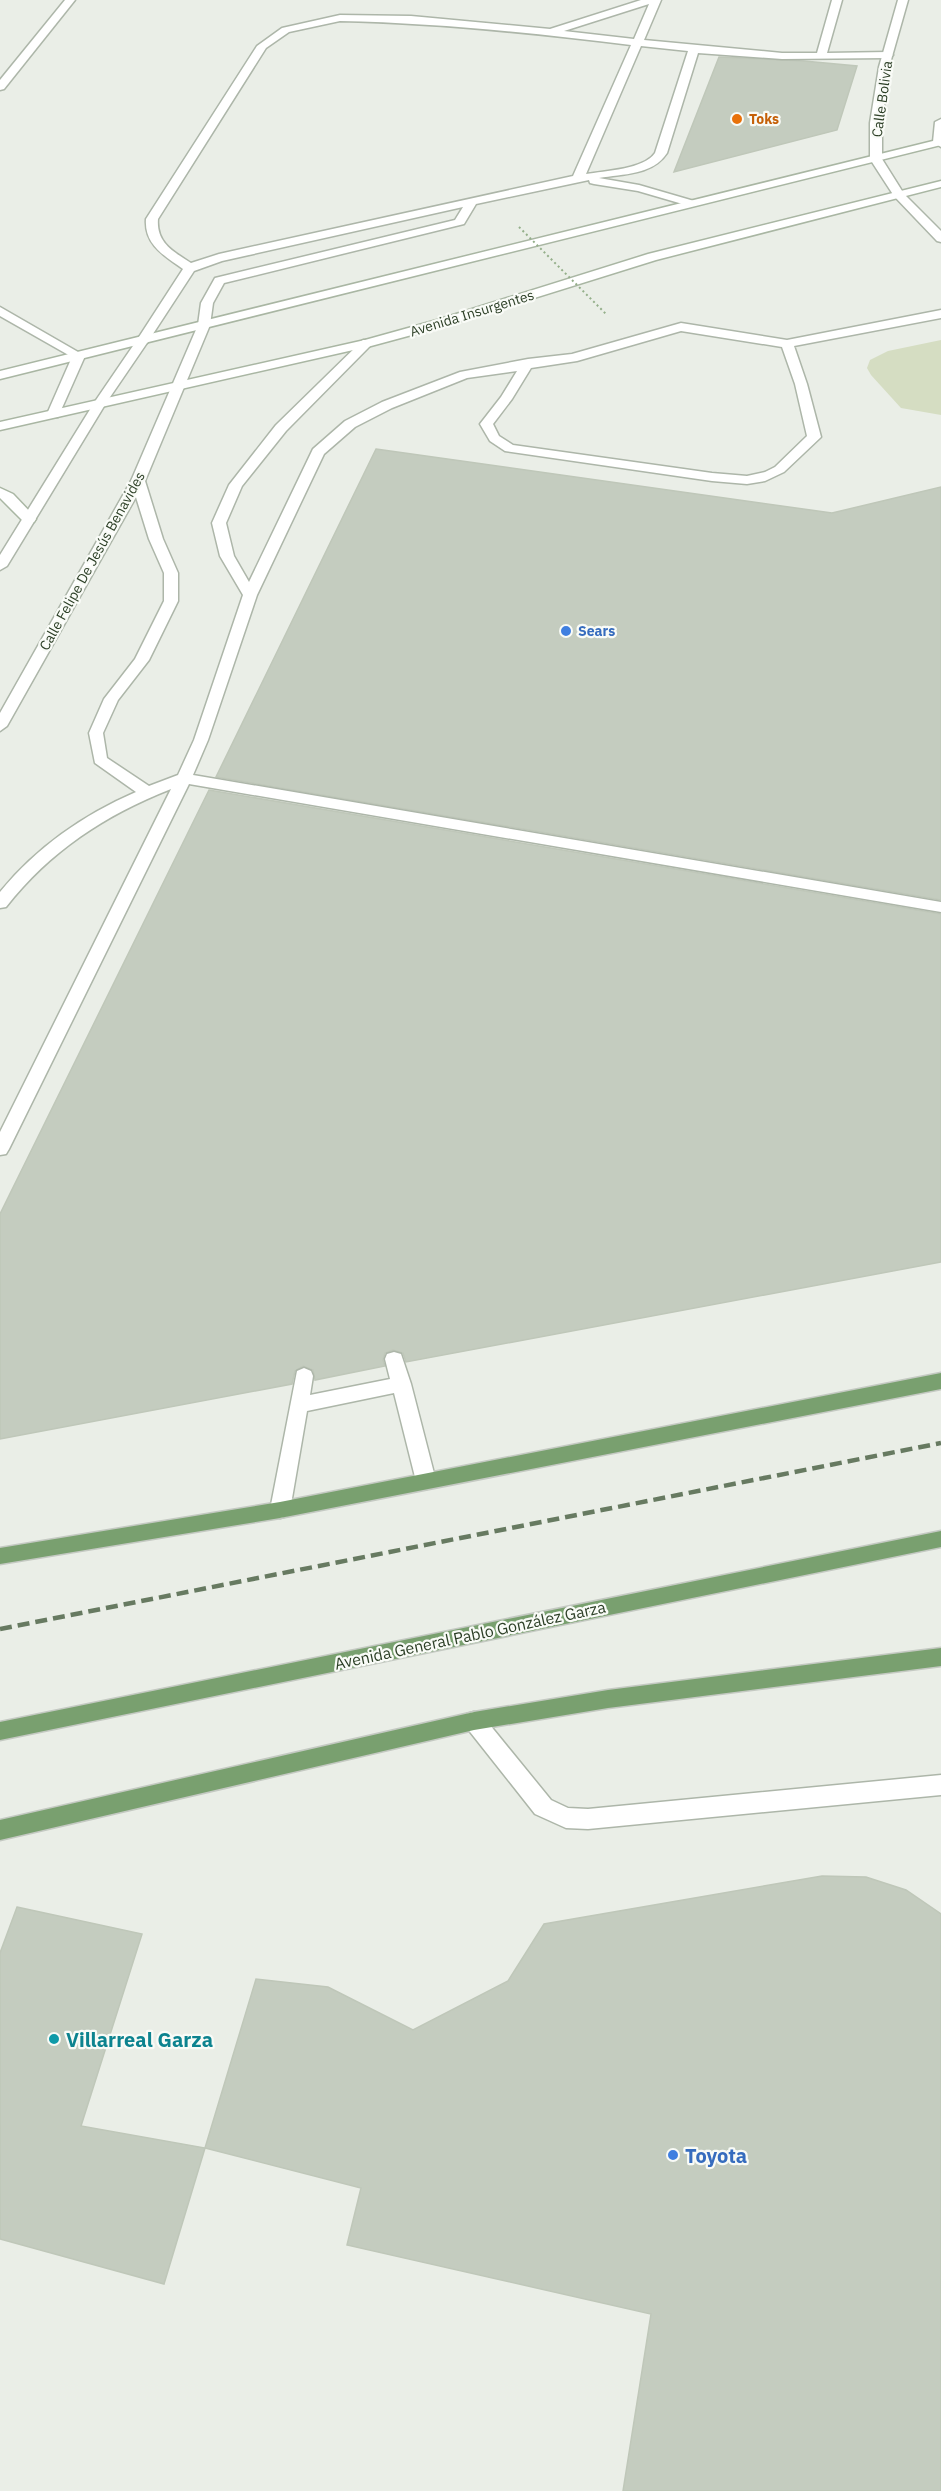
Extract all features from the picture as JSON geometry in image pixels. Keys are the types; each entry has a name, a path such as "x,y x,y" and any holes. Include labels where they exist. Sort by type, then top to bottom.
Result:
{"main road":[{"path":"0,87 70,0"},
{"path":"548,32 654,0"},
{"path":"578,178 654,0"},
{"path":"821,56 837,0"},
{"name":"Calle Bolivia","path":"903,0 888,55 876,123 876,159 898,194 941,238"},
{"path":"190,267 160,247 150,229 152,219 262,46 276,34 286,30 339,18 422,20 480,24 694,50 782,56 888,55"},
{"path":"0,566 100,403 190,267 219,258 578,178 645,167 656,161 661,153 694,50"},
{"path":"0,375 940,143 941,122"},
{"path":"578,178 639,188 690,203"},
{"name":"Avenida Insurgentes","path":"0,426 367,343 441,323 652,257 941,184"},
{"name":"Calle Felipe De Jesús Benavides","path":"0,726 138,481 204,325 207,303 219,281 460,222 471,202"},
{"path":"0,311 79,356"},
{"path":"0,1149 184,778 201,740 250,595 318,452 350,424 387,405 464,375 528,363 573,358 681,327 787,344 941,314"},
{"path":"250,595 227,556 219,523 236,485 282,428 367,343"},
{"path":"528,363 506,399 486,424 489,433 498,443 510,448 741,481 760,480 778,473 814,437 801,384 787,344"},
{"path":"53,414 79,356"},
{"path":"138,481 156,539 171,573 171,601 142,660 111,699 96,733 100,760 147,792"},
{"path":"0,492 29,519"},
{"path":"0,903 34,861 75,830 147,792 184,778 941,907"},
{"path":"394,1359 426,1481"},
{"path":"280,1510 304,1376"},
{"path":"0,1556 280,1510 941,1381"},
{"path":"299,1405 402,1384"},
{"name":"Avenida General Pablo González Garza","path":"0,1731 941,1539"},
{"path":"0,1830 474,1721 608,1699 941,1657"},
{"path":"474,1721 543,1807 566,1818 588,1819 941,1785"}],"path":[{"path":"519,227 606,314"}],"green space":[{"path":"941,340 941,415 901,408 867,368 870,360 888,351"}],"building":[{"path":"719,57 857,66 837,130 674,172"},
{"path":"376,449 832,513 941,487 941,900 216,777"},
{"path":"209,790 941,914 941,1262 406,1362 403,1353 393,1350 385,1353 383,1360 385,1366 315,1380 313,1370 303,1366 295,1371 292,1384 0,1439 0,1214"},
{"path":"822,1876 866,1877 906,1890 941,1914 941,2491 623,2491 651,2314 347,2245 361,2188 205,2148 256,1979 328,1987 413,2030 508,1981 544,1924"},
{"name":"Villarreal Garza","path":"17,1907 142,1934 81,2126 205,2148 164,2284 0,2239 0,1953"}],"railway":[{"path":"0,1629 941,1443"}],"place":[{"name":"Toks","path":"737,119"},
{"name":"Sears","path":"566,631"},
{"name":"Villarreal Garza","path":"54,2039"},
{"name":"Toyota","path":"673,2155"}]}
